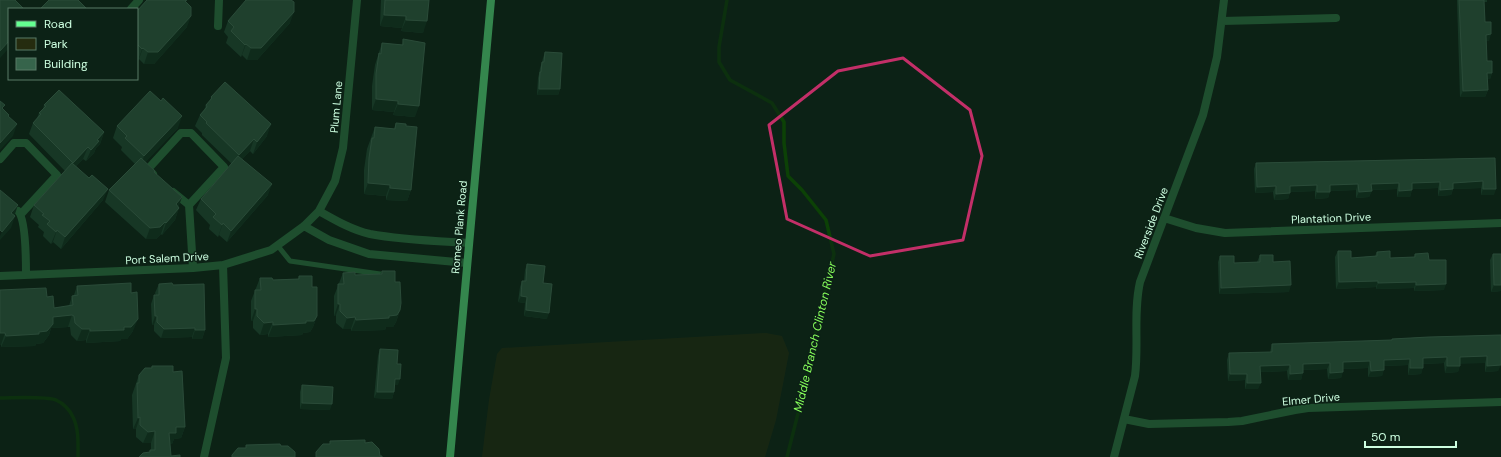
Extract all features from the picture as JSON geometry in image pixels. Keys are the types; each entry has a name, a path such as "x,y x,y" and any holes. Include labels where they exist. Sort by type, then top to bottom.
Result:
{"main road":[{"name":"Romeo Plank Road","path":"450,457 490,0"}],"street":[{"path":"132,8 139,0"},
{"path":"218,26 219,0"},
{"name":"Plum Lane","path":"319,211 335,181 343,148 356,0"},
{"name":"Riverside Drive","path":"1114,457 1134,382 1137,363 1136,307 1138,294 1145,269 1203,115 1218,57 1224,0"},
{"path":"1222,21 1336,18"},
{"path":"189,205 224,167 191,132 181,133 148,169 189,205 193,268"},
{"path":"0,159 14,143 26,143 56,175 22,214"},
{"path":"11,204 22,214 25,238 26,275"},
{"path":"319,211 342,224 369,234 406,239 469,243"},
{"name":"Port Salem Drive","path":"0,276 193,268 224,265 248,259 278,246 304,226 319,211"},
{"name":"Plantation Drive","path":"1164,218 1196,228 1225,232 1501,223"},
{"path":"304,226 329,240 369,254 467,263"},
{"path":"204,457 226,358 224,265"},
{"name":"Elmer Drive","path":"1124,418 1149,424 1228,422 1242,421 1308,408 1501,402"}],"lane":[{"path":"278,246 290,261 391,276"}],"highlighted area":[{"path":"903,58 970,110 982,156 963,240 870,256 787,219 769,125 838,71"}],"green space":[{"path":"766,333 782,336 789,353 776,420 765,457 482,457 489,400 497,354 502,348"}],"building":[{"path":"0,0 15,0 23,8 8,8 8,42 0,51"},
{"path":"49,0 78,0 86,8 41,8"},
{"path":"147,0 187,0 185,1 191,7 191,16 158,52 148,52 138,45 138,10"},
{"path":"246,0 291,0 294,2 294,12 261,48 251,48 246,44 245,45 231,31 234,27 228,21"},
{"path":"385,0 429,0 427,21 406,20 406,16 384,15"},
{"path":"1459,0 1484,0 1485,22 1491,22 1491,34 1486,35 1487,61 1492,61 1492,73 1487,73 1488,90 1463,91"},
{"path":"403,39 425,43 419,106 398,104 398,101 376,99 376,74 382,43 403,45"},
{"path":"545,52 562,53 560,89 539,89 540,72 542,62 544,62"},
{"path":"225,82 271,124 257,142 254,139 239,155 206,123 207,122 200,115 207,107 206,105 212,98 211,97"},
{"path":"59,90 104,132 97,140 99,141 91,150 88,147 73,163 33,123 41,114 39,113 46,106 44,105"},
{"path":"150,91 161,101 163,98 182,116 144,156 125,138 127,136 117,126"},
{"path":"0,101 5,105 2,108 17,124 0,143"},
{"path":"396,123 417,127 411,190 390,188 390,185 368,183 369,158 375,127 395,129"},
{"path":"238,156 272,184 231,231 223,223 222,225 213,217 216,214 201,199"},
{"path":"141,158 182,197 176,204 179,208 166,223 165,222 160,227 150,228 109,190"},
{"path":"1495,158 1496,189 1483,189 1483,181 1453,183 1453,189 1440,190 1440,182 1412,183 1412,190 1399,191 1399,183 1371,184 1372,191 1359,192 1358,184 1330,185 1330,192 1317,192 1317,185 1290,186 1290,193 1276,194 1276,186 1257,187 1256,163"},
{"path":"72,163 89,178 92,175 108,189 65,237 57,230 56,232 47,224 50,221 42,215 44,214 34,205"},
{"path":"0,190 18,205 11,213 15,216 2,232 0,230"},
{"path":"1338,251 1351,251 1351,258 1377,256 1377,252 1390,251 1390,258 1415,257 1415,254 1428,253 1429,260 1446,260 1446,284 1416,285 1416,282 1378,283 1378,281 1339,282"},
{"path":"1493,254 1501,254 1501,285 1494,285"},
{"path":"1260,255 1273,255 1273,262 1290,261 1291,285 1221,288 1220,256 1234,256 1234,263 1260,262"},
{"path":"527,264 545,266 543,283 552,284 549,313 526,310 527,297 521,296 522,281 526,281"},
{"path":"382,271 395,271 395,282 400,282 401,303 400,310 397,315 389,316 389,318 356,320 355,317 347,318 340,311 340,304 338,304 338,284 344,284 343,273 355,272 355,275 382,274"},
{"path":"299,276 312,276 312,287 317,287 317,316 314,321 306,321 306,323 273,325 273,322 264,323 257,316 257,309 255,309 255,290 261,290 260,278 272,278 273,280 299,279"},
{"path":"131,283 131,293 137,292 138,319 131,327 124,327 124,330 90,331 90,329 82,329 75,323 74,316 72,315 53,317 53,324 47,331 39,332 39,334 6,336 5,333 0,333 0,290 46,288 47,297 53,296 54,308 73,305 72,296 78,295 77,286"},
{"path":"172,283 173,285 204,284 205,330 195,330 195,328 164,329 157,322 157,316 155,316 154,295 159,295 159,284"},
{"path":"1501,335 1501,365 1487,366 1487,356 1460,357 1460,366 1447,366 1447,357 1423,358 1423,368 1410,368 1410,359 1384,360 1384,370 1371,371 1370,361 1343,362 1343,372 1330,373 1330,363 1303,364 1303,373 1290,374 1290,365 1260,366 1261,383 1247,383 1247,374 1230,374 1229,353 1272,352 1272,344"},
{"path":"380,349 398,350 397,364 401,364 400,379 395,379 394,392 377,392"},
{"path":"152,366 173,366 173,372 182,371 185,427 176,427 176,433 169,433 171,456 180,455 180,457 139,457 143,453 150,452 150,450 155,450 155,431 148,432 140,425 140,417 138,418 137,383 139,383 139,375 145,368 152,368"},
{"path":"302,385 333,387 332,404 302,403"},
{"path":"365,440 365,443 372,442 379,449 380,456 382,457 316,457 316,452 323,444 330,444 330,441"},
{"path":"280,444 281,446 288,446 295,452 295,457 232,457 238,448 246,448 246,445"}],"waterway":[{"name":"Middle Branch Clinton River","path":"727,0 719,47 719,62 730,80 772,103 784,122 784,143 788,176 802,190 826,220 834,254 814,339 809,370 787,457"},
{"path":"0,398 44,398 56,400 61,403 70,412 75,422 78,437 78,457"}]}
